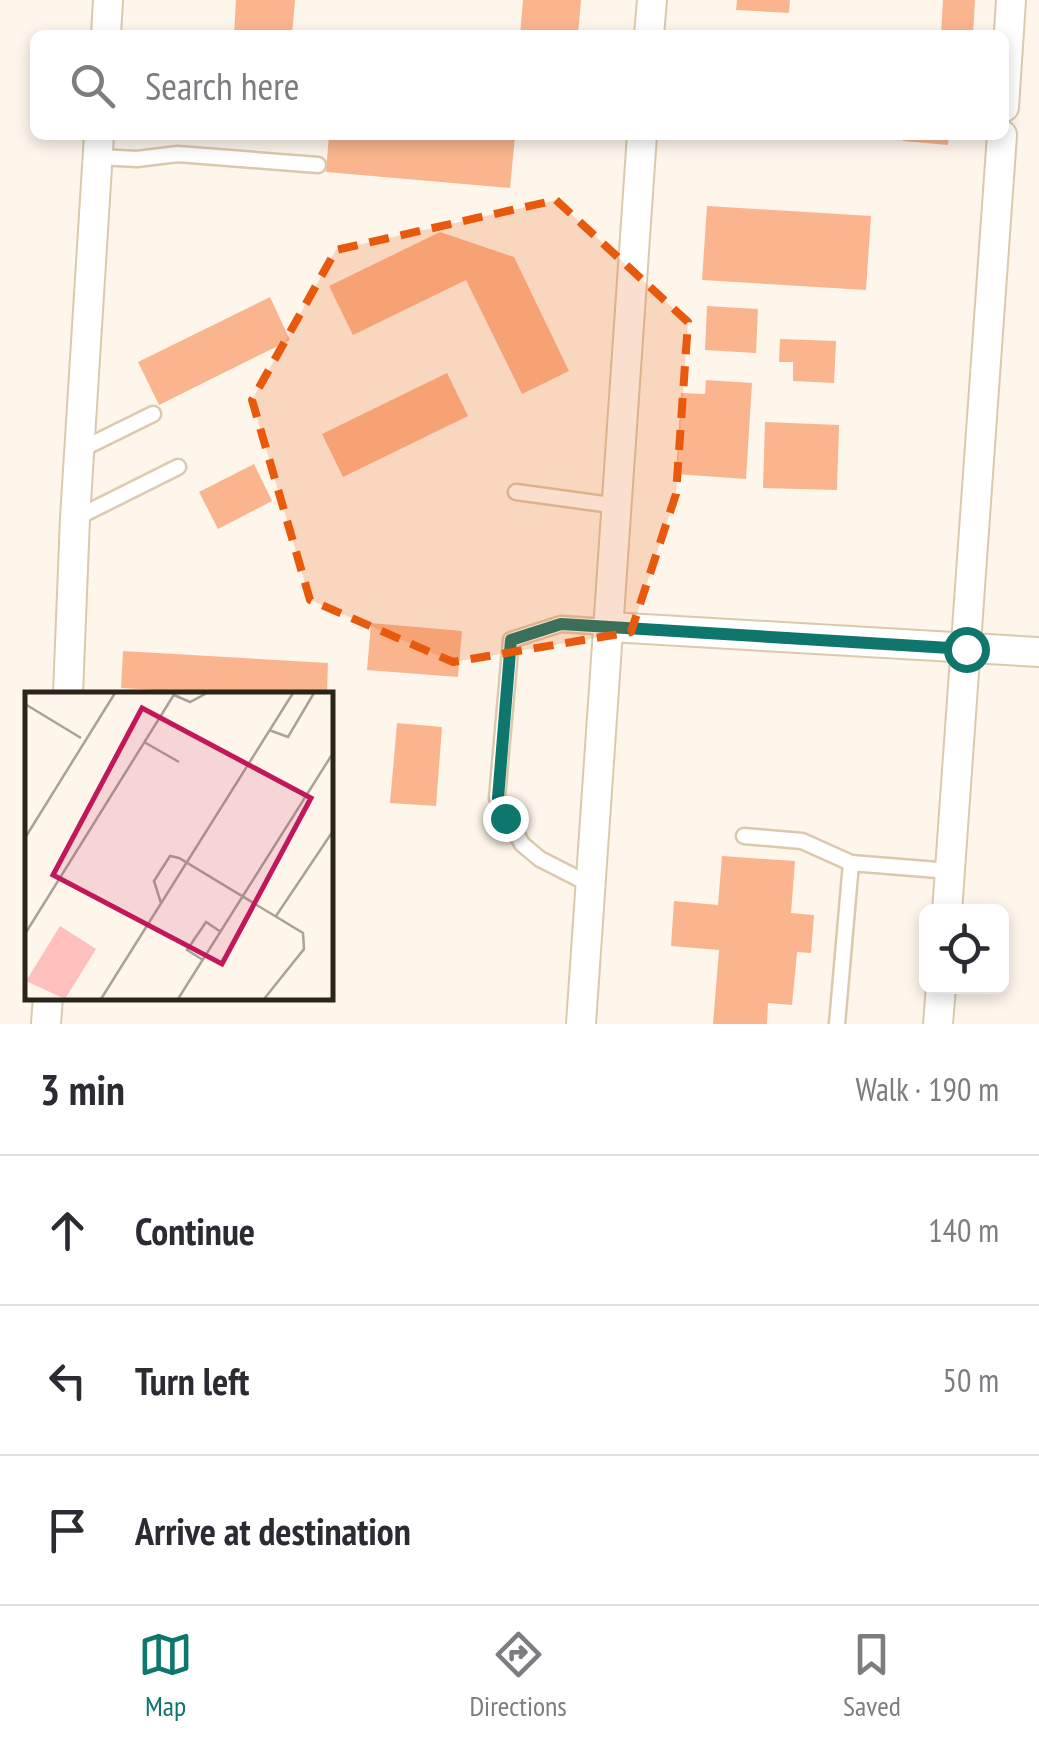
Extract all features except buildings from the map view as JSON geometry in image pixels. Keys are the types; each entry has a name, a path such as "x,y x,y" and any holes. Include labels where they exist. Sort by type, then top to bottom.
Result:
{"street":[{"path":"106,30 108,0"},
{"path":"649,30 652,0"},
{"path":"1009,30 1011,0"},
{"path":"581,1024 642,140"},
{"path":"948,904 1002,140"},
{"path":"68,692 99,146"},
{"path":"610,627 1039,652"},
{"path":"938,1024 940,994"},
{"path":"46,1024 48,999"}],"lane":[{"path":"99,146 137,159 178,154 318,165"},
{"path":"80,450 152,414"},
{"path":"75,518 178,467"},
{"path":"516,492 618,506"},
{"path":"591,885 540,859 522,844 505,818 498,798 511,640 561,624 610,627"},
{"path":"744,836 802,840 851,863 950,871"},
{"path":"837,1024 851,863"}],"highlighted area":[{"path":"556,200 688,322 676,494 631,632 453,662 310,600 252,400 336,250"}],"route":[{"path":"505,818 498,798 511,640 561,624 966,649"}]}
